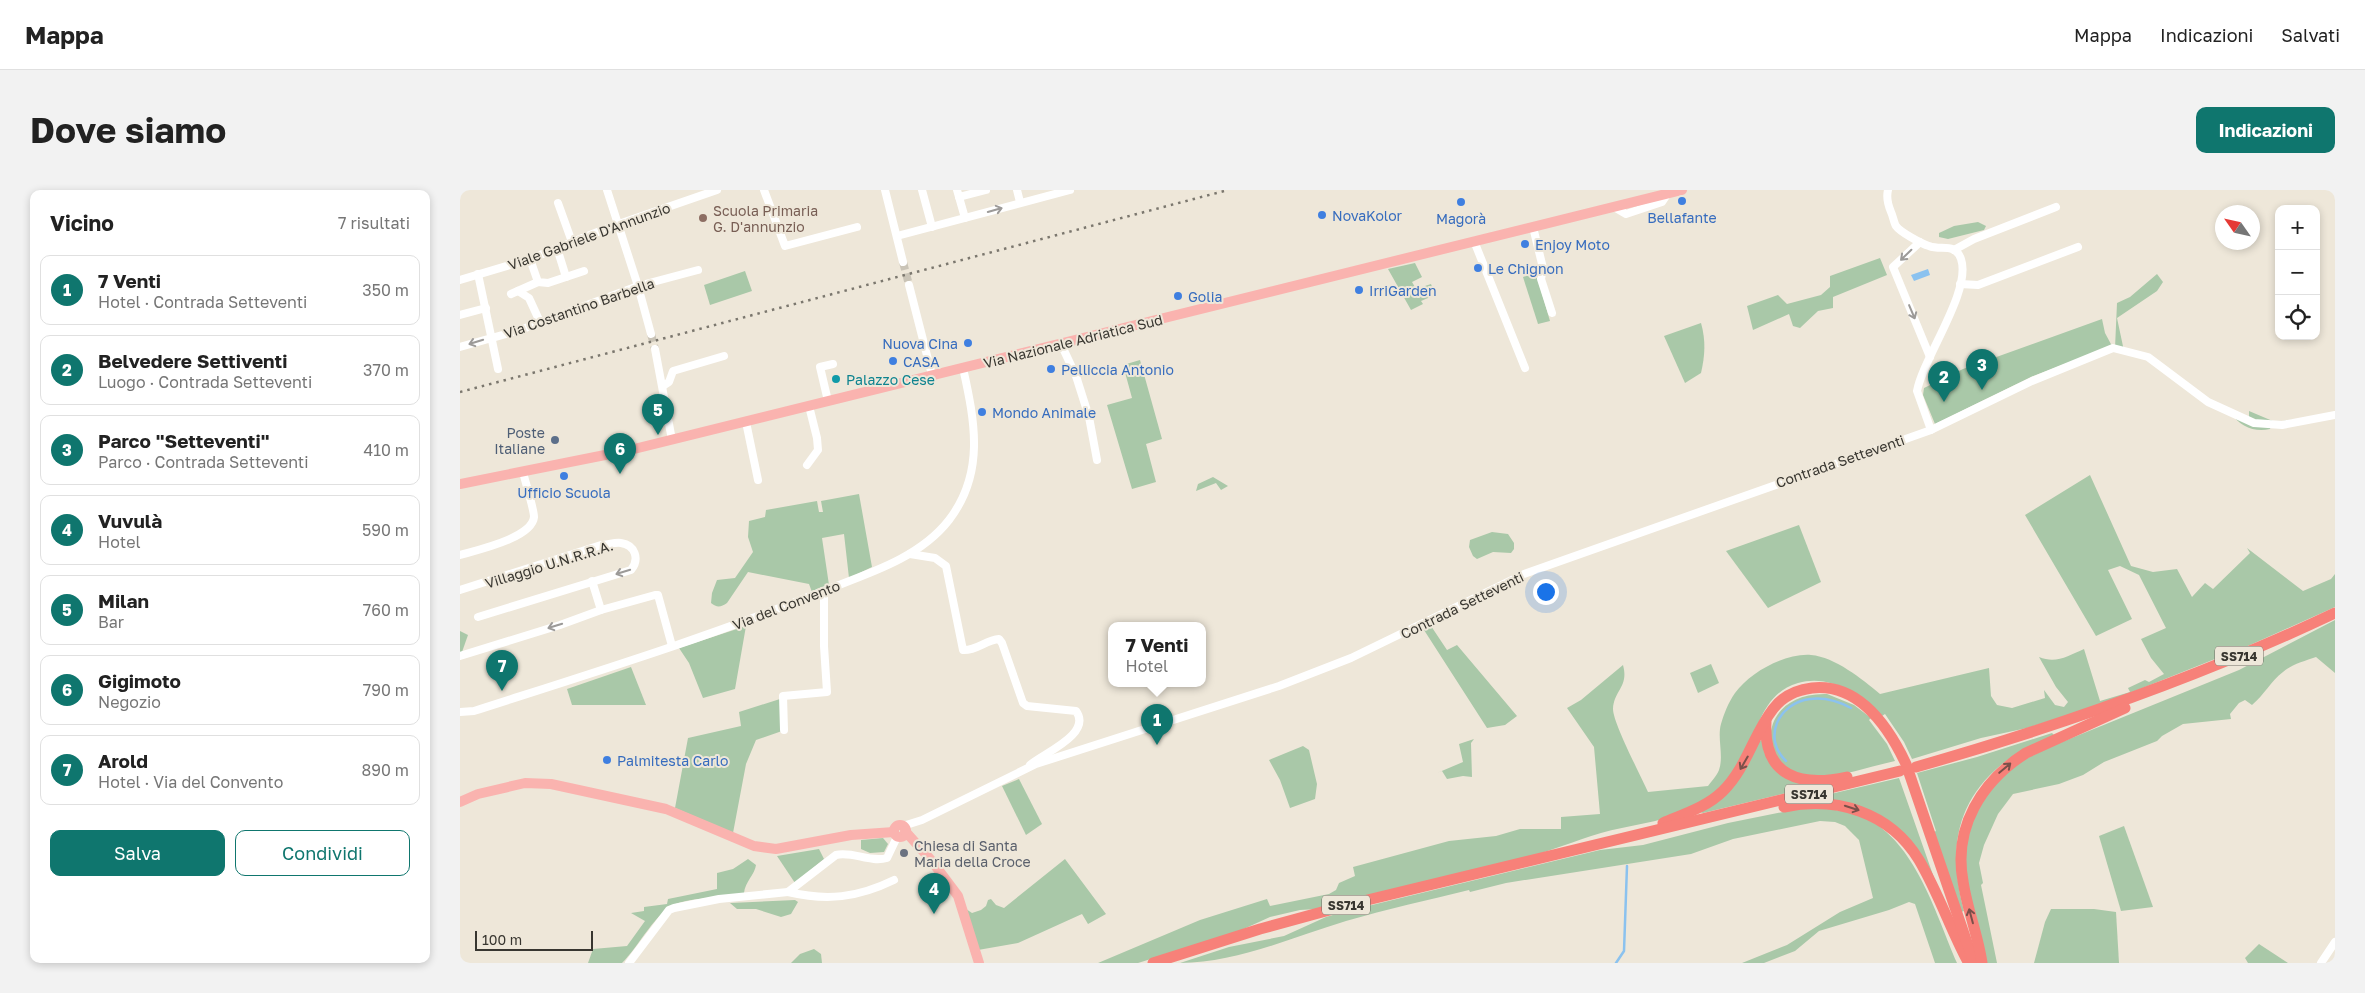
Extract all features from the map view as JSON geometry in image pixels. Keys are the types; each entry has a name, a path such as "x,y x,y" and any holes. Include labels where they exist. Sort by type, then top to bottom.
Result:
{"highway":[{"name":"SS714","path":"1916,767 2044,729 2169,685 2335,614"},
{"path":"1982,963 1963,883 1961,857 1965,828 1975,803 2003,769 2026,753 2097,722 2169,685"},
{"path":"1625,838 1696,809 1715,798 1738,774 1766,720 1778,703 1791,694 1818,688 1833,689 1855,698 1878,719 1896,743 1906,764 1974,963"},
{"name":"SS714","path":"1153,963 1310,915 1899,770 1890,766 1824,781 1797,778 1782,770 1771,757 1766,740 1766,720"},
{"path":"1718,816 1824,802 1850,807 1874,818 1894,832 1920,862 1969,963"}],"main road":[{"name":"Via Nazionale Adriatica Sud","path":"460,484 672,440 1682,190"},
{"path":"460,802 478,794 518,785 551,784 666,809 754,846 776,849 851,835 901,832 929,857 958,896 979,963"}],"street":[{"path":"608,190 651,334"},
{"name":"Viale Gabriele D'Annunzio","path":"460,280 530,259 618,224 717,190"},
{"path":"764,190 785,246 857,227"},
{"path":"922,190 932,227"},
{"path":"965,218 958,193 986,190"},
{"path":"1017,190 1020,202"},
{"path":"898,236 1070,190"},
{"path":"1888,190 1888,205 1896,227 1930,247 1954,250 1974,239 2056,207"},
{"path":"887,191 904,262"},
{"path":"558,203 572,242"},
{"path":"1533,226 1543,268 1541,279 1552,313"},
{"path":"1474,241 1525,368"},
{"path":"1920,242 1893,268 1930,357"},
{"path":"1960,284 1978,285 2078,247"},
{"path":"557,248 566,277"},
{"path":"1931,430 1917,391 1930,357 1952,312 1960,284 1962,263 1954,250"},
{"path":"530,259 538,282"},
{"name":"Via Costantino Barbella","path":"460,347 506,335 638,286 698,270"},
{"path":"540,322 529,298 514,293 538,282 548,283 584,271"},
{"path":"478,274 498,369"},
{"path":"909,285 932,376"},
{"path":"460,315 486,308"},
{"path":"1061,344 1076,376 1089,417 1097,460"},
{"path":"655,349 672,440"},
{"name":"Contrada Setteventi","path":"901,832 1024,770 1273,688 1351,658 1524,574 1931,430 2032,381 2114,349 2148,357 2208,402 2254,423 2282,425 2335,415"},
{"path":"663,386 669,382 673,371 724,356"},
{"path":"828,401 820,367 833,364"},
{"name":"Via del Convento","path":"460,712 474,711 763,615 910,554 937,534 949,520 959,504 973,469 975,447 963,368"},
{"path":"807,465 818,450 816,432 809,406"},
{"path":"746,422 758,480"},
{"path":"460,555 518,536 528,529 534,517 523,472"},
{"name":"Villaggio U.N.R.R.A.","path":"460,590 601,546 619,543 633,549 636,561 631,570 478,617"},
{"path":"910,554 935,558 946,566 963,650 999,639 1023,703 1027,706 1076,711 1079,716 1080,722 1076,732 1068,740 1039,756 1024,770"},
{"path":"592,582 601,610"},
{"path":"784,730 783,696 827,692 824,646 824,591"},
{"path":"460,656 560,625 601,610 658,595 672,646"},
{"path":"788,892 836,854 845,853 878,860 887,858 901,832"},
{"path":"629,963 669,910 674,908 719,899 788,892 813,898 842,897 879,887 894,880"},
{"path":"2321,963 2335,942"}],"green space":[{"path":"1978,222 1986,226 1984,230 1948,239 1939,237 1939,233 1954,226"},
{"path":"1880,258 1887,275 1833,297 1833,308 1818,311 1800,328 1793,326 1789,314 1753,330 1747,306 1778,295 1787,304 1821,295 1830,287 1830,276"},
{"path":"1415,263 1422,277 1412,282 1416,289 1431,284 1435,295 1421,301 1423,304 1411,310 1388,269"},
{"path":"745,271 752,291 710,305 704,285"},
{"path":"1536,273 1550,321 1538,324 1523,277"},
{"path":"2157,274 2163,282 2157,291 2117,318 2124,351 2115,348 2117,303 2130,297"},
{"path":"2102,319 2105,333 2112,346 2031,377 1935,424 1923,395 1924,388 1963,369"},
{"path":"1701,323 1704,348 1701,373 1685,383 1664,336"},
{"path":"1140,360 1162,439 1146,444 1156,482 1132,489 1107,405 1132,398 1123,365"},
{"path":"2249,411 2275,422 2313,417 2271,426 2270,429 2259,430 2238,422 2231,413 2249,419"},
{"path":"2090,475 2131,566 2153,572 2177,569 2192,597 2205,583 2213,589 2250,553 2247,548 2303,591 2331,579 2335,574 2335,607 2250,645 2100,705 2027,728 1981,738 1912,759 1904,742 1885,714 1882,716 1854,694 1833,684 1822,681 1798,683 1786,688 1769,703 1744,755 1726,781 1703,801 1675,815 1601,833 1532,856 1471,873 1317,909 1300,910 1270,917 1237,932 1138,963 1098,963 1200,920 1267,899 1270,906 1329,894 1336,890 1339,883 1355,876 1353,867 1449,841 1496,836 1520,829 1561,829 1561,817 1600,814 1594,747 1567,708 1581,700 1623,665 1623,684 1614,703 1614,716 1648,792 1708,786 1719,770 1721,759 1720,729 1725,712 1733,697 1742,685 1759,671 1790,657 1811,655 1839,664 1880,694 1989,668 1991,696 1997,705 2012,708 2045,698 2044,690 2055,705 2064,707 2068,702 2056,687 2039,657 2051,660 2084,649 2100,701 2130,692 2128,688 2145,680 2149,682 2164,674 2151,658 2141,639 2166,628 2139,575 2120,566 2108,570 2132,619 2096,636 2025,515"},
{"path":"1213,477 1228,486 1221,490 1216,483 1196,491 1198,484"},
{"path":"859,494 872,567 849,578 844,534 822,538 829,585 812,592 809,584 748,572 727,603 715,606 711,603 712,593 717,580 735,578 753,552 748,537 749,521 765,517 766,510 817,501 819,512 823,512 821,501"},
{"path":"1799,525 1821,582 1768,608 1726,551"},
{"path":"1492,532 1508,534 1514,543 1514,549 1511,553 1493,552 1477,559 1473,556 1469,547 1470,540"},
{"path":"2335,620 2335,673 2316,657 2299,663 2287,669 2279,676 2252,705 2245,700 2239,703 2230,714 2231,719 2183,724 2157,741 2104,762 2083,775 2059,784 2013,794 1998,814 1984,845 1979,863 1983,883 1981,885 1997,963 1986,963 1964,877 1965,836 1983,794 2015,764 2052,746 2239,670"},
{"path":"746,626 735,689 703,698 689,663 679,648"},
{"path":"1431,626 1447,650 1457,645 1517,716 1505,725 1487,728 1424,630"},
{"path":"460,631 468,635 460,653"},
{"path":"1711,664 1719,683 1698,693 1690,673"},
{"path":"631,667 646,705 572,705 567,689"},
{"path":"1827,694 1854,705 1871,718 1869,720 1887,744 1895,761 1839,775 1816,777 1805,776 1789,770 1778,760 1772,746 1771,731 1776,717 1787,705 1804,697"},
{"path":"780,699 782,731 756,740 746,764 733,833 675,808 688,738 741,726 739,712"},
{"path":"2052,733 2056,737 2020,753 2001,765 1985,780 1964,814 1956,850 1959,890 1964,911 1961,912 1932,833 1936,831 1917,773 1977,757"},
{"path":"1474,739 1471,743 1472,777 1463,776 1447,779 1442,771 1437,773 1463,762 1459,744"},
{"path":"1763,740 1765,754 1816,786 1703,813 1700,812 1758,741"},
{"path":"1303,746 1309,750 1317,784 1315,799 1290,808 1280,780 1269,760"},
{"path":"1899,778 1946,912 1903,836 1825,800 1822,796"},
{"path":"1019,779 1042,824 1026,835 1002,786"},
{"path":"1808,807 1856,814 1871,821 1887,833 1901,848 1924,884 1957,963 1935,963 1915,904 1909,902 1819,931 1795,951 1764,963 1742,963 1787,945 1840,912 1873,898 1859,840 1845,826 1835,822 1820,821 1733,839 1691,854 1506,883 1470,892 1469,890 1361,917 1243,954 1201,962 1180,963 1229,947 1284,936 1326,917 1343,912 1600,850 1643,845 1728,823"},
{"path":"2124,826 2153,907 2121,911 2099,836"},
{"path":"883,838 888,844 884,852 870,853 861,849 861,840"},
{"path":"819,849 824,859 795,883 777,856"},
{"path":"748,859 756,865 744,893 728,897 678,903 670,907 655,921 622,963 588,963 593,949 627,946 645,921 631,913 644,911 644,907 667,904 668,899 717,889 717,873 733,869"},
{"path":"1065,859 1106,914 1088,924 1082,914 1018,943 978,950 966,909 972,913 981,910 986,906 988,900 991,899 996,905 1004,908"},
{"path":"795,900 798,902 791,914 781,917 756,909 737,909 730,903"},
{"path":"2051,909 2094,909 2116,912 2119,963 2034,963 2045,922"},
{"path":"2259,944 2288,963 2248,963 2245,958"},
{"path":"814,949 821,954 822,963 791,963 800,954"}],"water":[{"path":"1928,269 1930,275 1914,281 1911,275"}],"waterway":[{"path":"1786,761 1779,752 1775,742 1775,732 1782,714 1789,707 1810,699 1826,699 1851,708"},
{"path":"1616,963 1624,951 1627,866"}],"tunnel":[{"path":"903,262 909,285"},
{"path":"651,334 655,349"}],"railway":[{"path":"460,392 1228,190"}],"place":[{"name":"Bellafante","path":"1682,201"},
{"name":"Magorà","path":"1461,202"},
{"name":"NovaKolor","path":"1322,215"},
{"name":"Scuola Primaria G. D'annunzio","path":"703,218"},
{"name":"Enjoy Moto","path":"1525,244"},
{"name":"Le Chignon","path":"1478,268"},
{"name":"IrriGarden","path":"1359,290"},
{"name":"Golia","path":"1178,296"},
{"name":"Nuova Cina","path":"968,343"},
{"name":"CASA","path":"893,361"},
{"name":"Pelliccia Antonio","path":"1051,369"},
{"name":"Palazzo Cese","path":"836,379"},
{"name":"Parco \"Setteventi\"","path":"1982,390"},
{"name":"Belvedere Settiventi","path":"1944,402"},
{"name":"Mondo Animale","path":"982,412"},
{"name":"Milan","path":"658,435"},
{"name":"Poste Italiane","path":"555,440"},
{"name":"Gigimoto","path":"620,474"},
{"name":"Ufficio Scuola","path":"564,476"},
{"name":"Arold","path":"502,691"},
{"name":"7 Venti","path":"1157,745"},
{"name":"Palmitesta Carlo","path":"607,760"},
{"name":"Chiesa di Santa Maria della Croce","path":"904,853"},
{"name":"Vuvulà","path":"934,914"}]}
